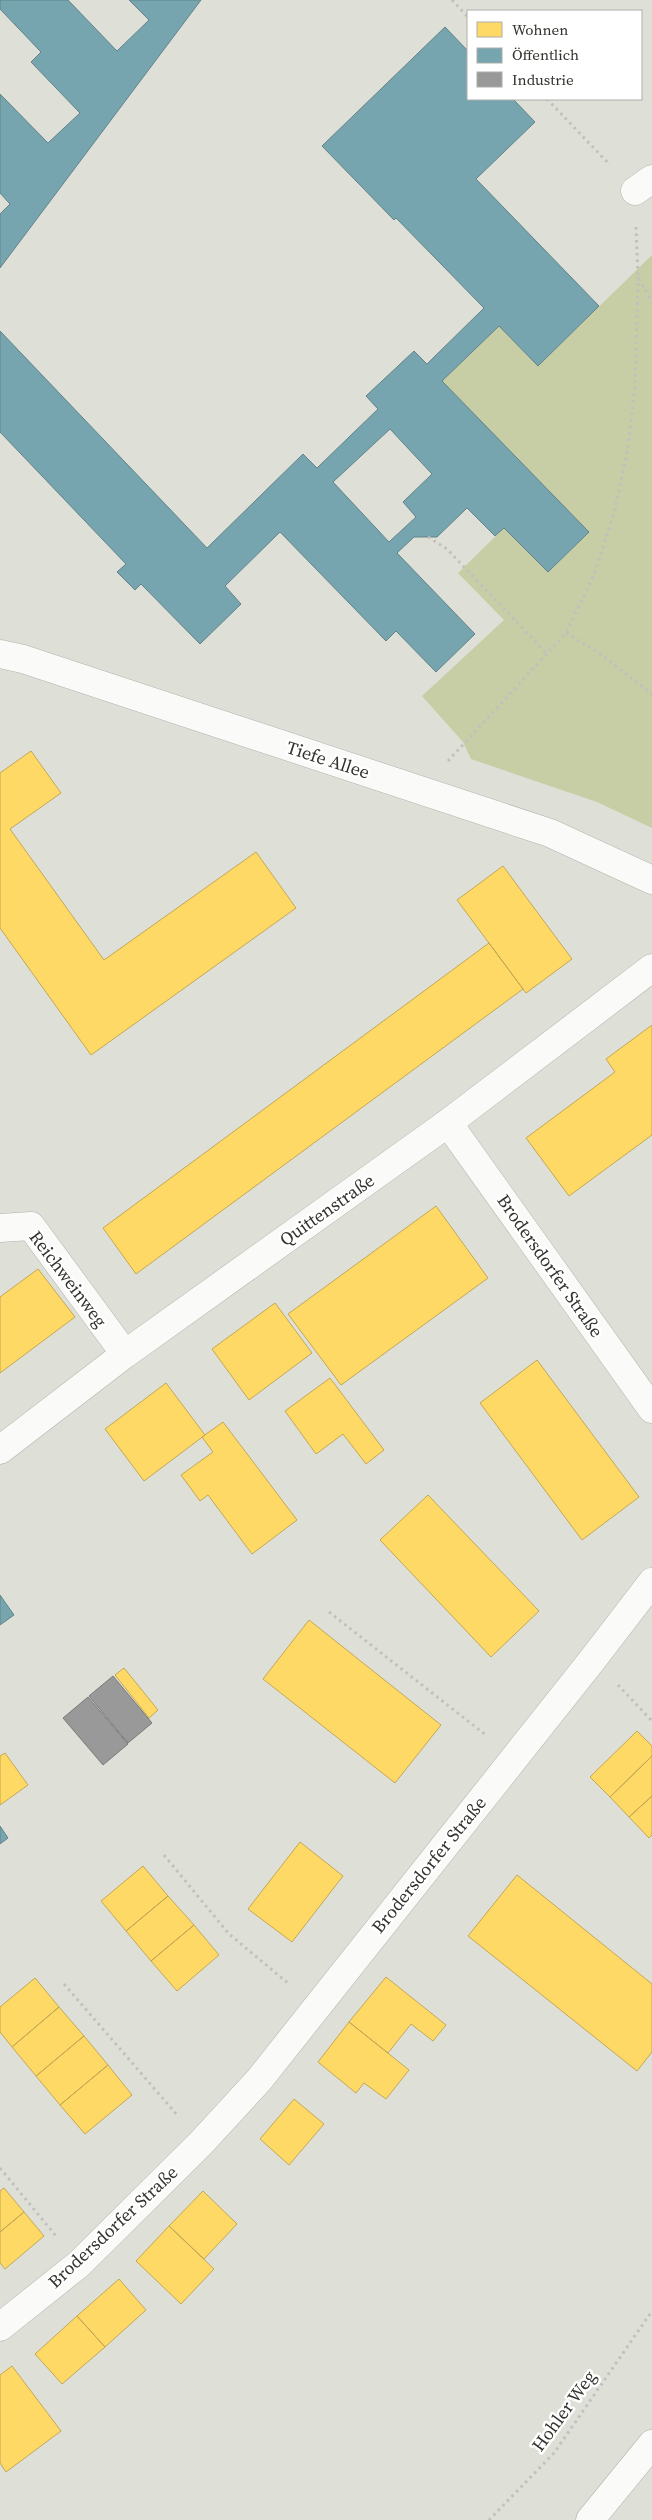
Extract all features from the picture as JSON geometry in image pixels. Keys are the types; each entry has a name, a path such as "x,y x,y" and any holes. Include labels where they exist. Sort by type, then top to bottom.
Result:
{"street":[{"name":"Tiefe Allee","path":"0,654 23,659 550,834 652,880"},
{"name":"Quittenstraße","path":"0,1450 125,1354 448,1124 652,968"},
{"name":"Brodersdorfer Straße","path":"448,1124 652,1409"},
{"name":"Reichweinweg","path":"0,1228 31,1226 125,1354"},
{"name":"Brodersdorfer Straße","path":"0,2327 79,2264 202,2144 259,2080 594,1659 652,1582"},
{"path":"590,2520 652,2444"}],"path":[{"path":"452,0 467,16"},
{"path":"421,791 566,633 593,577 614,514 628,448 635,387 638,277 644,185 547,100"},
{"path":"638,277 652,302"},
{"path":"428,537 447,549 547,654"},
{"path":"566,633 602,656 652,694"},
{"path":"330,1612 515,1758"},
{"path":"594,1659 652,1721"},
{"path":"164,1855 229,1934 316,2007"},
{"path":"64,1984 202,2144"},
{"path":"0,2168 79,2264"},
{"name":"Hohler Weg","path":"489,2520 554,2453 652,2311"}],"green space":[{"path":"652,255 652,828 597,802 471,759 463,742 422,696 504,620 458,573 504,528 548,572 589,532 442,381 499,326 538,366"}],"building: Wohnen":[{"path":"31,751 61,793 10,829 104,960 256,852 296,908 91,1055 0,928 0,773"},
{"path":"503,866 572,959 526,993 457,900"},
{"path":"489,943 523,989 136,1274 103,1228"},
{"path":"652,1025 652,1135 569,1196 526,1138 615,1072 606,1059"},
{"path":"436,1206 488,1278 341,1385 288,1314"},
{"path":"38,1269 75,1317 0,1373 0,1297"},
{"path":"275,1303 312,1353 249,1400 212,1349"},
{"path":"537,1360 639,1497 582,1540 480,1403"},
{"path":"330,1378 384,1450 366,1464 343,1434 316,1454 285,1411"},
{"path":"166,1383 205,1435 144,1481 105,1429"},
{"path":"223,1422 297,1520 252,1554 208,1495 200,1501 181,1475 213,1452 202,1437"},
{"path":"428,1495 539,1611 491,1657 380,1540"},
{"path":"309,1620 441,1725 395,1783 263,1679"},
{"path":"124,1668 158,1710 149,1718 115,1675"},
{"path":"637,1731 652,1746 652,1756 610,1797 590,1777"},
{"path":"5,1753 28,1785 0,1805 0,1756"},
{"path":"652,1756 652,1796 629,1817 610,1797"},
{"path":"652,1796 652,1835 649,1838 629,1817"},
{"path":"300,1842 343,1876 292,1942 248,1909"},
{"path":"143,1866 168,1896 126,1931 101,1901"},
{"path":"517,1875 652,1984 652,2052 637,2071 468,1936"},
{"path":"168,1896 194,1925 151,1961 126,1931"},
{"path":"194,1925 219,1955 177,1991 151,1961"},
{"path":"386,1977 446,2025 433,2041 411,2024 388,2053 349,2022"},
{"path":"35,1978 59,2007 12,2047 0,2032 0,2007"},
{"path":"59,2007 84,2036 36,2076 12,2047"},
{"path":"349,2022 409,2070 386,2099 364,2083 356,2093 318,2062"},
{"path":"84,2036 108,2065 60,2105 36,2076"},
{"path":"108,2065 132,2095 85,2134 60,2105"},
{"path":"294,2099 324,2124 289,2165 260,2139"},
{"path":"4,2188 24,2212 0,2232 0,2191"},
{"path":"203,2191 237,2224 204,2259 169,2226"},
{"path":"24,2212 44,2236 5,2269 0,2263 0,2232"},
{"path":"169,2226 214,2269 181,2304 136,2261"},
{"path":"119,2279 146,2310 105,2347 77,2316"},
{"path":"77,2316 105,2347 62,2384 35,2354"},
{"path":"12,2366 61,2431 6,2472 0,2463 0,2375"}],"building: Öffentlich":[{"path":"0,0 68,0 117,51 149,20 129,0 201,0 0,268 0,214 10,204 0,193 0,94 48,143 80,113 31,62 41,52 0,9"},
{"path":"445,27 467,50 467,100 514,100 535,122 476,179 599,306 538,366 499,326 442,381 589,532 548,572 504,528 495,536 467,508 437,537 414,537 397,553 475,634 436,672 396,631 386,641 280,532 225,586 241,604 200,644 141,584 135,590 117,572 126,564 0,432 0,331 207,548 303,454 317,468 378,409 366,396 414,351 427,364 484,308 396,218 394,220 322,146","holes":["390,429 432,474 403,502 416,517 389,542 333,482"]},
{"path":"0,1595 14,1615 0,1625"},
{"path":"0,1826 8,1838 0,1844"}],"building: Industrie":[{"path":"113,1676 152,1723 128,1743 89,1696"},
{"path":"88,1697 128,1744 103,1765 63,1718"}]}
